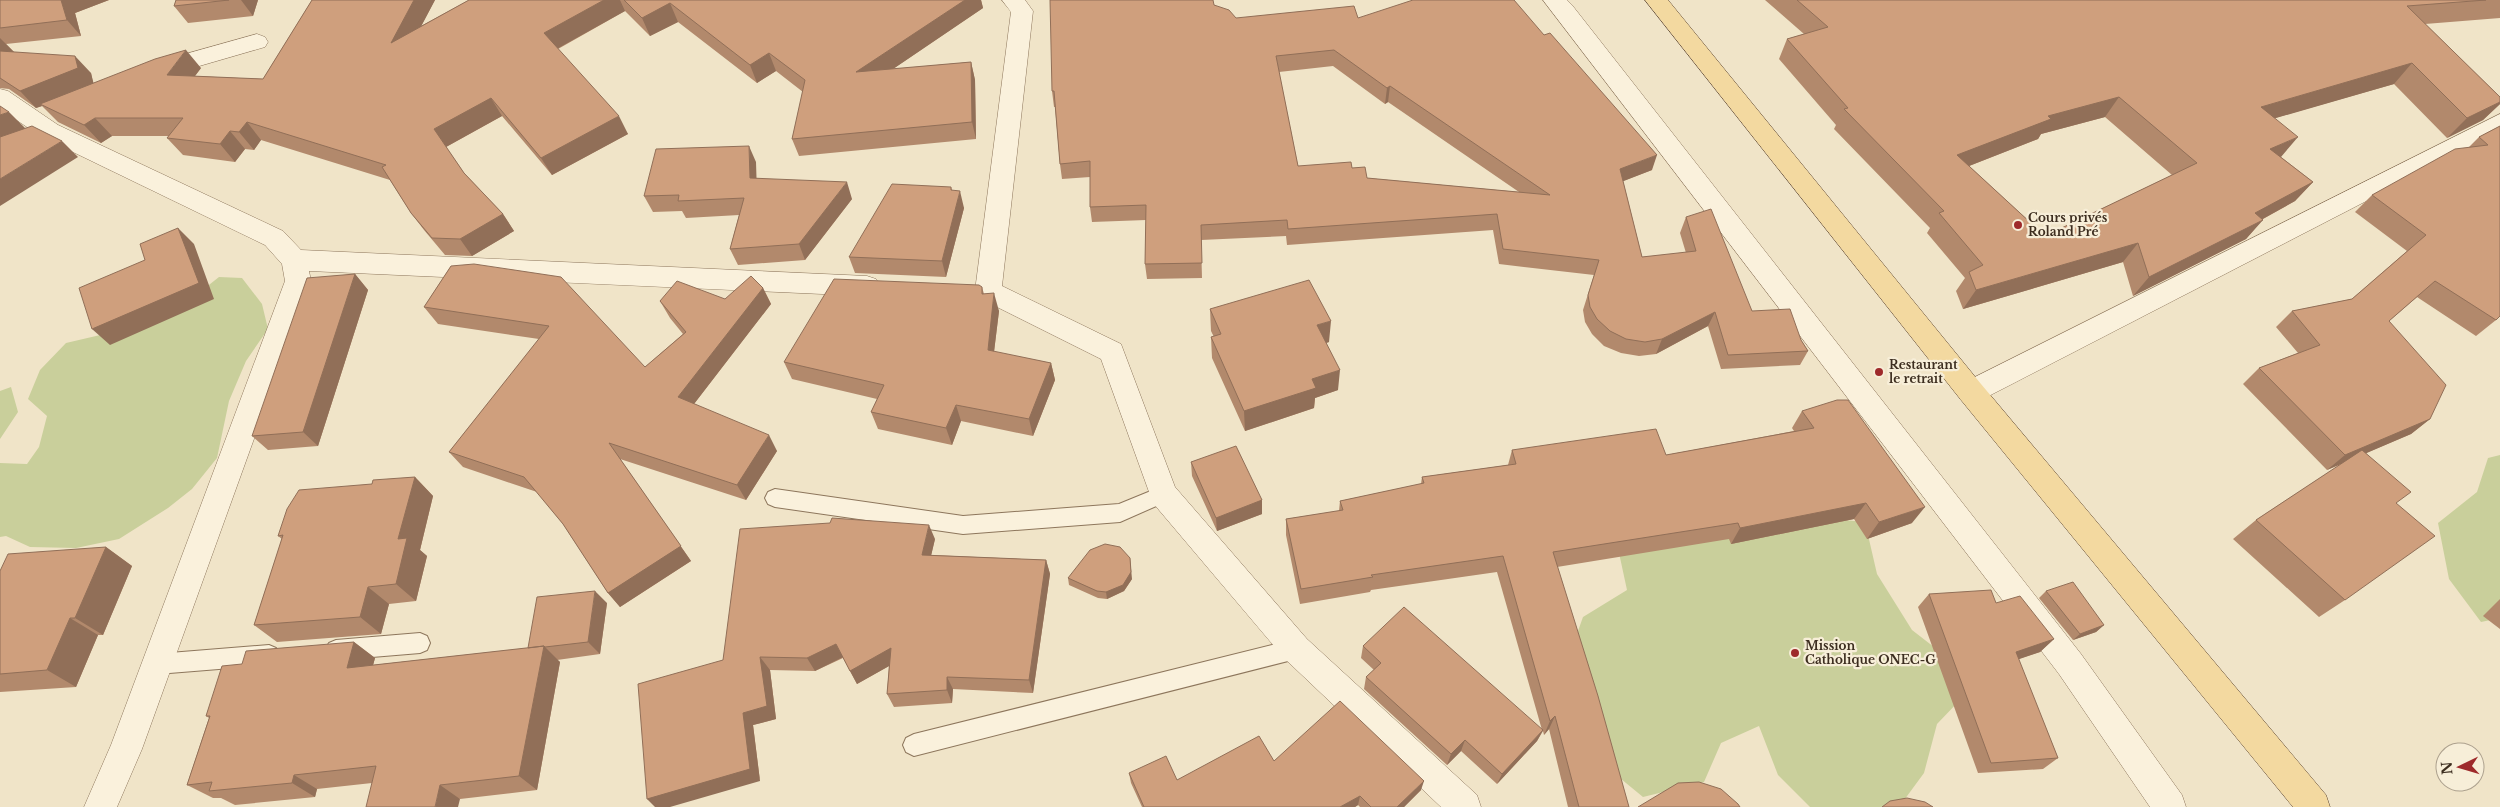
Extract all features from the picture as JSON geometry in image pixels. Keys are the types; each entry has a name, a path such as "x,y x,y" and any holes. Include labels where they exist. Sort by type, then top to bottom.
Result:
{"main road":[{"path":"1656,0 1971,392 2314,807"}],"street":[{"path":"1013,0 1022,11 978,291 1112,352 1163,494 1296,649 1465,807"},
{"path":"1554,0 1564,10 2070,664 2170,807"},
{"path":"134,80 162,69 257,42"},
{"path":"0,97 42,125 274,238 294,260 298,281 126,749 100,807"},
{"path":"1971,392 2500,122"},
{"path":"294,260 889,287"}],"lane":[{"path":"776,498 963,525 1120,513 1163,494"},
{"path":"157,664 420,643"},
{"path":"914,745 1296,649"}],"green space":[{"path":"219,277 242,278 262,304 268,329 246,361 229,401 217,458 192,489 168,508 119,539 76,548 30,547 6,536 0,537 0,463 27,464 39,447 47,416 28,399 40,370 66,343 126,329 176,311"},
{"path":"11,387 18,412 0,439 0,391"},
{"path":"2500,455 2500,618 2481,622 2449,579 2438,523 2477,492 2488,458"},
{"path":"1812,517 1865,522 1877,574 1912,630 1943,654 1960,700 1937,724 1924,773 1899,807 1810,807 1778,775 1759,726 1721,743 1704,782 1643,797 1598,760 1563,673 1583,617 1627,590 1616,539"}],"building":[{"path":"0,0 61,0 67,20 0,28"},
{"path":"176,0 229,0 174,6"},
{"path":"312,0 414,0 391,43 469,0 604,0 544,33 619,116 541,158 491,98 434,129 464,173 503,214 460,239 432,238 411,213 382,167 386,165 247,122 239,132 230,131 220,144 167,138 183,118 95,118 84,125 40,104 155,59 186,50 167,75 263,79"},
{"path":"624,0 965,0 856,72 971,62 972,122 792,139 805,80 769,53 750,65 670,3 642,18"},
{"path":"1050,0 1213,0 1214,5 1229,10 1236,18 1354,6 1358,18 1413,0 1514,0 1544,35 1550,33 1657,155 1620,169 1642,257 1696,251 1686,217 1711,209 1752,311 1790,309 1801,340 1808,351 1728,355 1715,312 1662,339 1645,342 1626,339 1610,331 1597,319 1590,307 1588,295 1599,260 1503,249 1497,214 1288,229 1287,220 1201,225 1202,263 1145,264 1146,205 1090,207 1090,161 1060,164 1054,91 1052,91","holes":["1334,50 1387,88 1390,86 1550,195 1367,178 1365,167 1352,168 1351,162 1298,166 1276,56"]},
{"path":"1797,0 2486,0 2407,6 2500,97 2500,102 2467,118 2412,63 2261,107 2298,137 2270,149 2313,182 2255,213 2263,220 2149,277 2138,243 1976,290 1969,272 1983,265 1939,213 1944,211 1844,109 1848,108 1787,39 1828,27","holes":["2119,97 2197,163 2045,236 1957,155 2051,119 2048,116"]},
{"path":"0,51 75,56 78,68 20,91 0,78"},
{"path":"0,106 9,112 0,115"},
{"path":"32,126 62,141 0,179 0,137"},
{"path":"2500,126 2500,316 2496,320 2435,281 2389,321 2446,385 2430,419 2345,455 2259,368 2320,345 2292,311 2352,299 2426,235 2372,195 2455,149 2488,145 2479,137"},
{"path":"749,146 750,178 847,182 799,244 730,249 744,198 678,201 679,195 644,196 656,149"},
{"path":"892,184 951,187 951,190 960,191 942,261 849,257"},
{"path":"178,228 199,283 92,329 79,288 145,260 140,244"},
{"path":"474,264 561,277 645,367 686,332 660,301 677,281 725,299 751,276 763,288 678,397 769,435 737,485 609,443 681,546 608,593 563,524 524,477 449,452 549,326 424,307 451,266"},
{"path":"355,274 303,432 252,436 307,278"},
{"path":"834,279 979,285 982,287 982,294 994,293 988,350 1051,363 1029,419 956,405 946,428 871,412 884,385 784,362"},
{"path":"1309,280 1331,321 1317,325 1340,370 1312,379 1316,388 1244,411 1211,337 1221,334 1210,309"},
{"path":"1837,400 1848,400 1925,507 1879,522 1866,503 1740,528 1738,523 1553,552 1598,696 1629,807 1579,807 1555,716 1550,721 1503,556 1371,575 1373,577 1301,589 1286,519 1343,510 1340,501 1424,483 1422,477 1516,464 1512,450 1656,429 1666,455 1814,428 1802,411"},
{"path":"1236,446 1262,500 1216,518 1191,462"},
{"path":"2362,450 2411,492 2396,503 2435,536 2345,600 2256,520"},
{"path":"415,477 398,539 407,538 396,584 368,587 360,617 254,625 283,535 278,536 287,509 299,490 372,484 373,480"},
{"path":"832,518 929,525 922,555 1046,560 1029,680 947,677 947,690 887,694 891,648 850,671 836,644 807,658 760,657 767,706 743,713 750,769 647,799 638,684 723,660 740,529 830,523"},
{"path":"1105,544 1120,547 1130,558 1131,572 1123,585 1106,592 1097,591 1068,578 1090,550"},
{"path":"106,547 75,618 70,618 47,670 0,674 0,571 8,554"},
{"path":"2073,582 2104,625 2080,634 2046,591"},
{"path":"1991,590 1996,603 2020,596 2054,639 2016,652 2058,758 1991,763 1929,594"},
{"path":"595,591 588,642 528,648 537,597"},
{"path":"1404,607 1543,730 1502,774 1465,740 1451,754 1366,677 1381,663 1363,646"},
{"path":"354,642 347,668 544,646 519,776 440,785 435,807 366,807 376,766 294,775 292,783 209,791 212,782 187,785 210,716 206,716 222,666 242,664 246,651"},
{"path":"1340,701 1424,781 1397,807 1371,807 1360,796 1340,807 1144,807 1129,773 1166,756 1177,780 1259,736 1274,761"},
{"path":"1699,782 1721,789 1740,807 1638,807 1678,783"},
{"path":"1907,798 1925,802 1933,807 1882,807 1890,801"}],"place":[{"name":"Cours privés Roland Pré","path":"2018,225"},
{"name":"Restaurant le retrait","path":"1879,372"},
{"name":"Mission Catholique ONEC-G","path":"1795,653"}]}
